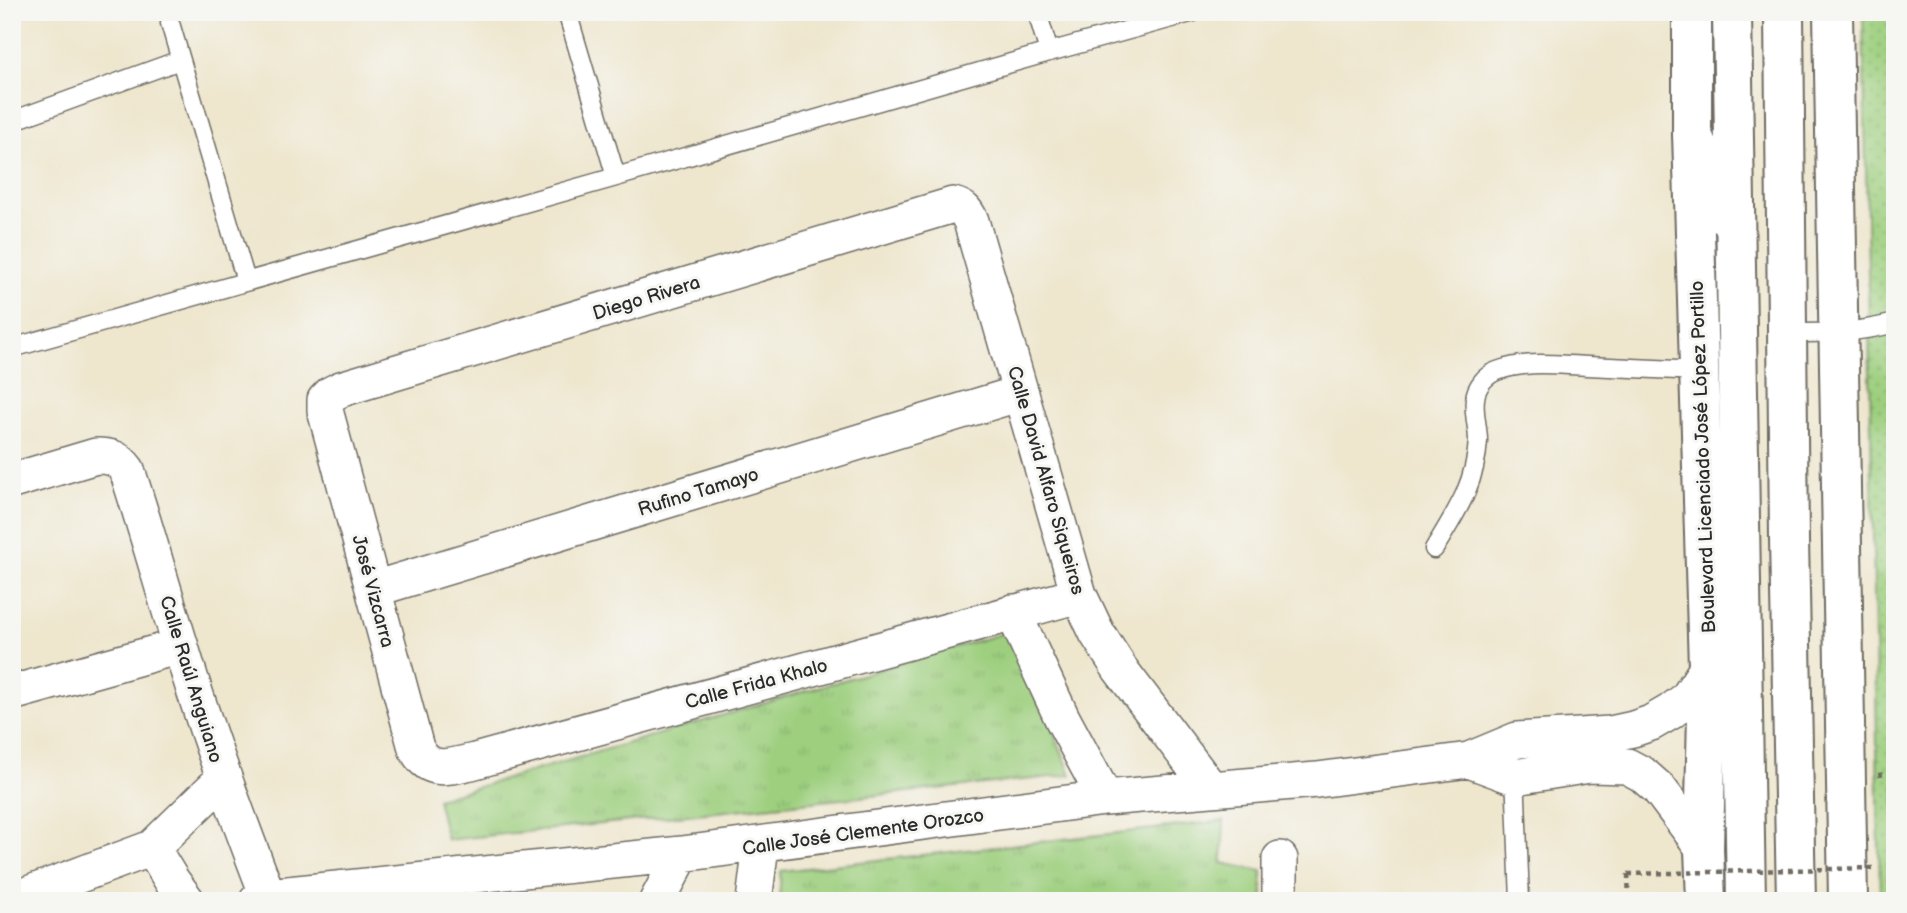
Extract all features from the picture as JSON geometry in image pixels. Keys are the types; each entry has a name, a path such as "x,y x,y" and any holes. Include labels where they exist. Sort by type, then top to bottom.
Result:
{"main road":[{"name":"Boulevard Licenciado José López Portillo","path":"1692,12 1692,133 1708,667 1704,849 1706,901"},
{"name":"Boulevard Licenciado José López Portillo","path":"1731,12 1746,901"},
{"path":"1784,12 1796,901"},
{"path":"1833,12 1847,901"},
{"path":"1692,133 1736,235"},
{"path":"1787,371 1839,373"}],"street":[{"name":"Diego Rivera","path":"325,410 325,400 341,389 953,205 966,210 971,221"},
{"name":"Calle David Alfaro Siqueiros","path":"971,221 1079,595 1097,633 1120,669 1211,789"},
{"name":"Rufino Tamayo","path":"374,589 1021,393"},
{"name":"José Vizcarra","path":"325,410 416,748 422,760 433,766"},
{"name":"Calle Raúl Anguiano","path":"12,481 96,456 110,456 120,461 127,470 180,646 263,898"},
{"name":"Calle Frida Khalo","path":"433,766 471,762 1079,595"},
{"path":"1013,612 1062,718 1105,798"},
{"path":"12,693 180,646"},
{"name":"Calle José Clemente Orozco","path":"263,898 428,890 1105,798 1317,780 1469,760 1517,740 1610,734 1651,723 1687,699 1708,667"},
{"name":"Calle José Clemente Orozco","path":"1469,760 1515,777 1590,765 1627,766 1643,774 1660,789 1704,849"},
{"path":"12,900 152,848 224,778"},
{"path":"754,901 761,845"},
{"path":"152,848 187,901"},
{"path":"657,901 682,854"},
{"path":"1280,859 1280,901"}],"lane":[{"path":"567,12 616,177"},
{"path":"1037,12 1049,52"},
{"path":"12,348 1194,12"},
{"path":"170,23 246,281"},
{"path":"12,121 180,60"},
{"path":"1787,333 1839,332 1895,323"},
{"path":"1434,549 1462,500 1475,470 1478,439 1475,398 1484,379 1495,372 1517,366 1553,363 1700,371"},
{"path":"1517,740 1515,777 1520,901"}],"path":[{"path":"1629,901 1628,874 1873,868"}],"green space":[{"path":"1863,12 1895,12 1895,901 1880,901"},
{"path":"1014,630 1071,775 447,840 437,799"},
{"path":"1224,821 1222,863 1262,871 1263,901 779,901 781,871"}]}
